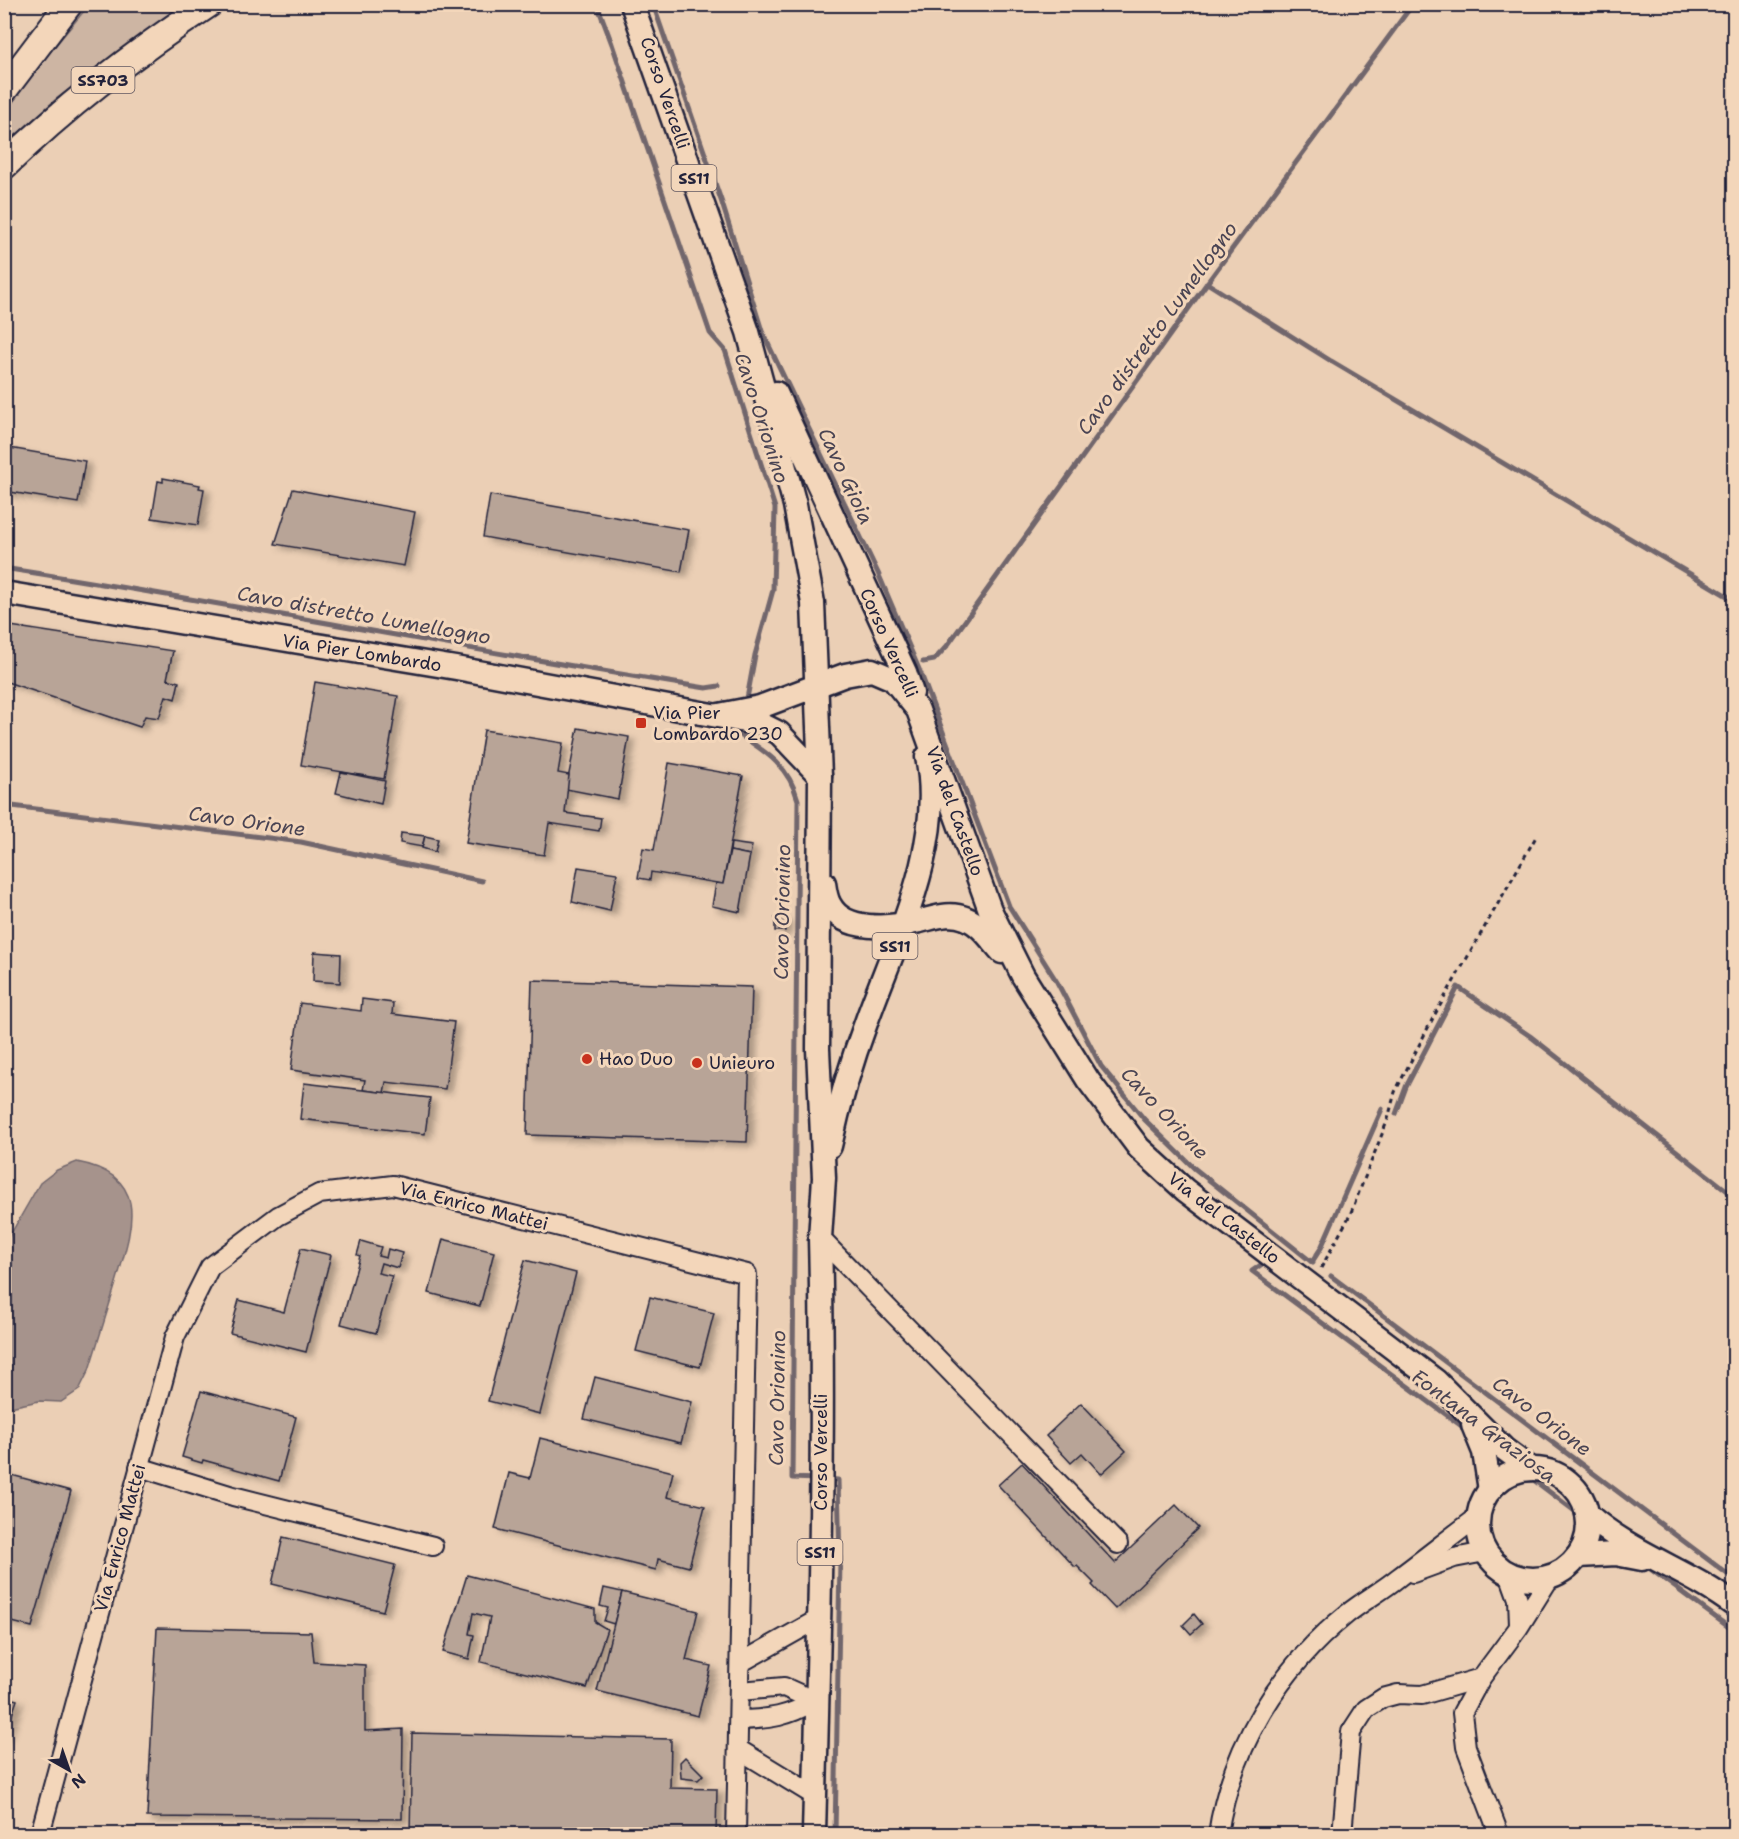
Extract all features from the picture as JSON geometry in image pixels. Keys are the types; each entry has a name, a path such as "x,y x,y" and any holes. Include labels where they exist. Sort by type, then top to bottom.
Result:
{"highway":[{"path":"4,90 69,4"},
{"name":"SS703","path":"4,166 66,108 170,30 210,4"}],"main road":[{"name":"Corso Vercelli","path":"636,11 748,332 795,505 813,603 820,776 818,1049 824,1178 820,1238 820,1618 815,1701 814,1834"},
{"name":"Corso Vercelli","path":"748,332 905,672 918,710 931,775 930,832 903,925 866,1022 834,1130 824,1178"},
{"name":"Via Pier Lombardo","path":"4,593 739,715 779,733 820,776"},
{"name":"Via Pier Lombardo","path":"739,715 845,675 872,670 893,679 918,710"},
{"name":"Via del Castello","path":"918,710 990,910 1023,976 1088,1080 1139,1148 1185,1190 1436,1381 1470,1418 1504,1449 1531,1469"},
{"name":"Via del Castello","path":"819,862 829,905 840,917 852,924 903,925 935,916 965,917 980,926 1023,976"},
{"path":"1470,1418 1484,1452 1490,1490"},
{"path":"1531,1469 1554,1474 1573,1486 1582,1499 1587,1514 1585,1543 1578,1556 1566,1569 1551,1576 1523,1578 1509,1574 1496,1565 1485,1552 1479,1534 1479,1516 1490,1490 1508,1476 1531,1469"},
{"path":"1587,1514 1614,1538 1664,1562 1734,1605"},
{"path":"1578,1556 1616,1554 1664,1562"}],"street":[{"name":"Via Enrico Mattei","path":"40,1834 175,1337 210,1267 278,1216 319,1194 393,1185 747,1274 742,1662 736,1834"},
{"path":"820,1238 1119,1544"},
{"path":"139,1467 233,1496 434,1546"},
{"path":"1218,1834 1229,1785 1260,1713 1310,1648 1347,1614 1479,1516"},
{"path":"1397,1579 1454,1558 1485,1552"},
{"path":"1509,1574 1518,1599 1519,1627"},
{"path":"1499,1834 1466,1747 1462,1713 1481,1678 1519,1627 1551,1576"},
{"path":"742,1662 820,1618"},
{"path":"1342,1834 1351,1732 1366,1709 1383,1698 1398,1694 1422,1695 1481,1678"},
{"path":"740,1691 784,1687 815,1701"},
{"path":"739,1720 770,1719 792,1714 815,1701"},
{"path":"738,1749 815,1796"}],"path":[{"path":"4,10 9,4"},
{"path":"1310,1284 1326,1262 1350,1215 1388,1119 1395,1092 1429,1025 1537,835"}],"shaded area":[{"path":"89,5 187,5 56,99 5,145 5,114 31,75"},
{"path":"77,1162 101,1169 117,1179 127,1192 131,1207 130,1224 122,1263 89,1370 79,1390 61,1402 39,1401 5,1408 5,1244 40,1183 57,1170"}],"building":[{"path":"4,447 85,461 78,503 4,491"},
{"path":"163,478 200,485 199,488 204,489 198,525 152,518 158,481 163,482"},
{"path":"293,489 415,512 404,566 275,544"},
{"path":"490,495 689,530 681,572 483,537"},
{"path":"4,625 173,651 167,679 179,682 175,699 166,696 159,718 145,716 140,727 4,681 7,669 4,668"},
{"path":"315,682 398,696 384,779 301,765"},
{"path":"578,728 629,737 618,799 566,789"},
{"path":"484,730 563,743 558,773 569,775 565,813 601,818 599,831 549,823 544,855 466,843"},
{"path":"669,763 743,776 723,884 651,872 650,880 638,878 643,848 654,850"},
{"path":"341,772 385,781 381,804 336,793"},
{"path":"401,833 425,836 422,847 400,843"},
{"path":"425,836 438,839 435,852 422,848"},
{"path":"731,843 752,846 750,855 730,851"},
{"path":"730,851 750,855 740,912 712,906 716,883 723,884"},
{"path":"578,867 617,873 610,911 572,902"},
{"path":"775,918 786,918 785,931 775,931"},
{"path":"314,952 341,954 340,983 313,981"},
{"path":"532,980 752,987 747,1142 527,1135"},
{"path":"362,999 393,1003 392,1014 454,1022 445,1089 386,1082 384,1093 363,1090 365,1080 291,1070 300,1003 361,1011"},
{"path":"304,1083 430,1098 425,1134 300,1119"},
{"path":"443,1239 494,1252 480,1306 429,1293"},
{"path":"361,1241 381,1247 378,1256 386,1258 388,1249 402,1253 398,1268 381,1263 378,1273 392,1276 376,1333 341,1324 360,1256 357,1255"},
{"path":"301,1248 331,1255 306,1352 230,1333 239,1300 284,1312"},
{"path":"525,1260 576,1273 540,1414 488,1401"},
{"path":"650,1297 714,1313 700,1367 636,1351"},
{"path":"595,1377 692,1402 681,1443 584,1419"},
{"path":"201,1391 296,1417 279,1481 203,1460 202,1463 182,1457"},
{"path":"1081,1403 1126,1451 1101,1474 1082,1453 1071,1463 1046,1436"},
{"path":"540,1438 673,1472 667,1497 705,1506 689,1567 658,1559 656,1570 495,1529 509,1473 530,1478"},
{"path":"1022,1463 1115,1563 1176,1505 1198,1528 1115,1609 1092,1585 1094,1583 1077,1566 1075,1567 998,1485"},
{"path":"4,1473 71,1491 32,1627 4,1620"},
{"path":"283,1537 395,1565 383,1611 272,1584"},
{"path":"467,1575 595,1609 595,1622 607,1629 587,1688 481,1662 490,1617 473,1613 469,1634 474,1635 469,1659 443,1652"},
{"path":"604,1588 622,1592 614,1624 604,1621 608,1608 600,1606"},
{"path":"622,1592 698,1611 686,1660 711,1666 698,1716 597,1691"},
{"path":"1194,1614 1202,1624 1191,1634 1183,1625"},
{"path":"157,1628 311,1632 314,1662 365,1665 365,1731 403,1729 402,1819 147,1817"},
{"path":"4,1696 17,1700 4,1738"},
{"path":"412,1733 671,1739 670,1788 717,1789 716,1834 410,1834"},
{"path":"685,1757 703,1775 698,1780 681,1778 680,1762"}],"waterway":[{"name":"Cavo Orionino","path":"597,4 710,333 725,350 775,508 773,590 755,655 746,704"},
{"name":"Cavo Gioia","path":"653,4 722,203 762,331 878,573 921,674 1009,906 1057,982 1101,1066 1144,1119 1194,1168 1313,1263"},
{"name":"Cavo distretto Lumellogno","path":"923,662 934,660 947,646 1207,283 1413,4"},
{"path":"1207,283 1331,361 1734,600"},
{"name":"Cavo distretto Lumellogno","path":"4,568 618,674 706,688 719,686"},
{"name":"Cavo Orionino","path":"742,725 740,735 776,762 789,778 798,800 792,1478 816,1479"},
{"name":"Cavo Orione","path":"4,805 301,842 482,881"},
{"path":"1396,1114 1406,1087 1458,987 1530,1036 1734,1196"},
{"path":"1312,1262 1321,1248 1382,1109"},
{"name":"Fontana Graziosa","path":"1268,1260 1252,1271 1467,1430"},
{"name":"Cavo Orione","path":"1331,1276 1734,1579"},
{"name":"Fontana Graziosa","path":"1527,1475 1580,1515"},
{"name":"Cavo Orionino","path":"826,1479 838,1480 840,1561 835,1834"},
{"name":"Fontana Graziosa","path":"1649,1568 1734,1631"},
{"name":"Cavo Orionino","path":"1611,1834 1613,1832 1616,1834"}],"place":[{"name":"Via Pier Lombardo 230","path":"641,723"},
{"name":"Hao Duo","path":"587,1059"},
{"name":"Unieuro","path":"697,1063"}]}
